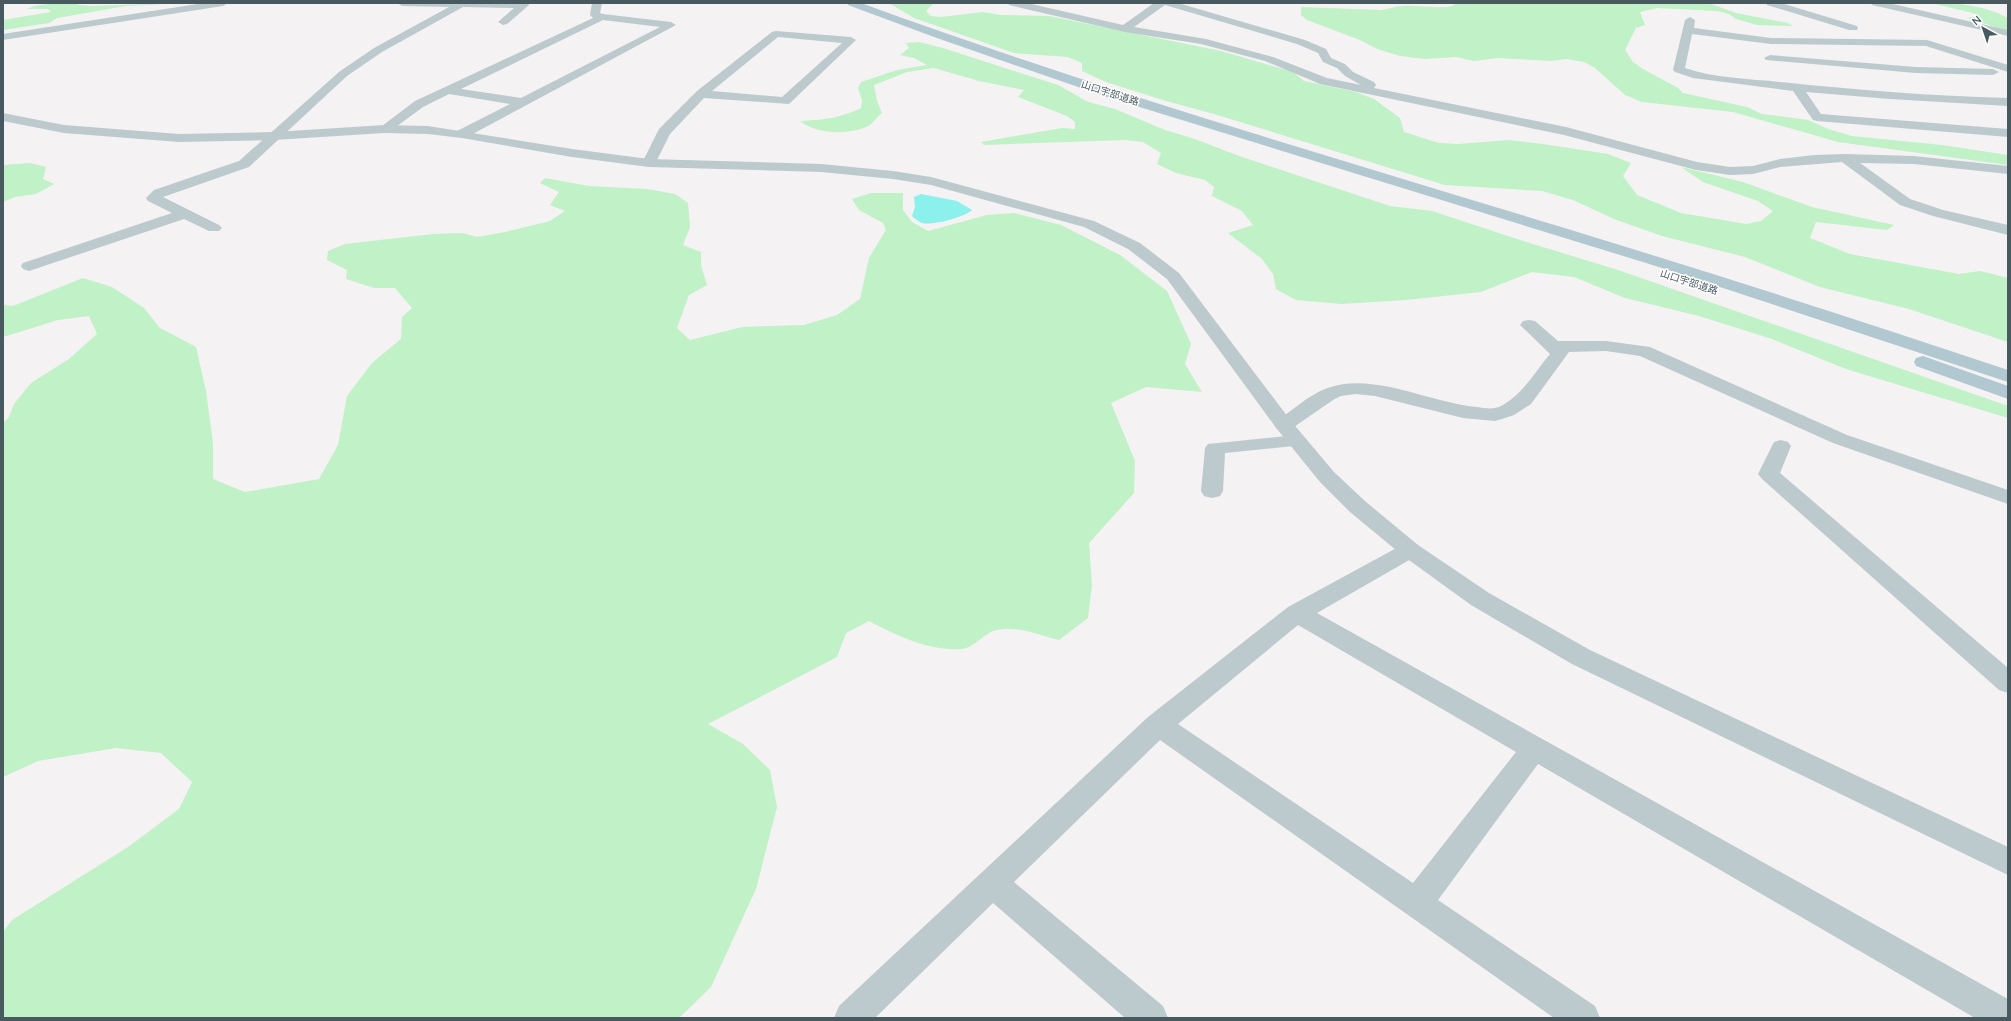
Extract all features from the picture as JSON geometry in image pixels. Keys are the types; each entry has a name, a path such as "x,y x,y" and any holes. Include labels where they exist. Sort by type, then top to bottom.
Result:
{"main road":[{"name":"山口宇部道路","path":"852,3 1045,72 1371,176 1540,234 2008,385"},
{"name":"山口宇部道路","path":"1371,176 1551,229 2008,374"},
{"path":"1819,323 2008,393"}],"street":[{"path":"3,37 223,3"},
{"path":"402,3 524,5 503,22"},
{"path":"462,134 671,25 595,15 597,3"},
{"path":"1013,3 1077,16 1125,29 1202,41 1269,59 1324,81 1560,130 1696,166 1723,170 1753,170 1780,163 1814,159 1845,158 1914,160 2008,170"},
{"path":"1125,29 1155,6 1162,3"},
{"path":"1167,3 1301,42 1322,52 1327,60 1341,66 1349,74 1373,87 1372,91"},
{"path":"1771,3 1853,28"},
{"path":"1876,3 1930,16 1966,22 2008,33"},
{"path":"214,228 153,198 159,193 244,164 343,74 378,50 462,4"},
{"path":"384,129 418,104 602,17"},
{"path":"2008,69 1927,43 1771,41 1689,25 1679,70 1693,75 1768,85 1958,100 2008,102"},
{"path":"649,162 664,132 701,94 776,34 851,40 785,101 701,94"},
{"path":"1768,85 1771,41"},
{"path":"1770,58 1916,70 2008,72"},
{"path":"1797,87 1817,116 2008,133"},
{"path":"446,90 521,102"},
{"path":"3,117 64,129 107,134 179,138 274,136 384,129 428,130 462,134 572,153 649,162 821,168 893,175 931,181 1089,224 1134,246 1173,276 1284,425 1326,477 1358,507 1410,550 1480,599 1582,658 2008,862"},
{"path":"1845,158 1905,202 1938,213 2008,230"},
{"path":"29,266 185,214"},
{"path":"1284,425 1326,396 1336,391 1355,388 1375,390 1463,412 1495,415 1507,411 1524,400 1560,353 1529,325"},
{"path":"1554,347 1606,346 1644,351 1840,440 2008,498"},
{"path":"1212,491 1215,448 1297,441"},
{"path":"1781,446 1769,474 2008,683"},
{"path":"851,1018 1158,725 1297,613 1410,550"},
{"path":"1297,613 2008,1018"},
{"path":"1158,725 1583,1018"},
{"path":"1416,903 1534,748"},
{"path":"992,883 1151,1018"}],"green space":[{"path":"56,3 78,3 78,5 91,6 183,3 126,6 57,18 49,23 3,30 3,20 51,12 48,9 27,9 34,6"},
{"path":"889,3 934,3 926,11 931,16 941,17 983,12 1000,15 1049,16 1221,51 1293,72 1304,81 1356,92 1374,99 1400,118 1404,132 1439,143 1458,144 1509,140 1608,154 1631,163 1623,176 1637,195 1681,213 1746,224 1761,221 1773,211 1758,201 1703,182 1681,167 1743,182 1812,207 1894,225 1887,230 1816,222 1810,238 1850,254 1959,274 1980,271 2008,278 2008,342 1909,309 1820,287 1745,257 1662,236 1614,219 1573,200 1542,191 1445,185 1214,114 1166,101 1106,82 1082,71 1082,63 1067,57 1014,53 914,18"},
{"path":"1455,3 1708,3 1736,13 1788,23 1793,26 1757,25 1736,19 1729,14 1717,11 1657,8 1640,12 1645,25 1636,28 1625,50 1633,62 1678,88 1683,93 1747,107 1762,114 1808,120 1828,129 1852,136 1942,145 2008,155 2008,165 1838,142 1733,112 1642,102 1625,95 1595,68 1584,62 1567,59 1551,61 1497,58 1474,61 1456,57 1425,59 1400,56 1377,49 1360,40 1307,20 1301,15 1301,7 1381,10 1398,6 1447,7 1453,6"},
{"path":"1931,3 1961,4 1990,10 2008,18 2008,31 1967,18 1977,16 1977,14"},
{"path":"919,42 943,48 1058,85 1088,102 1115,109 1165,130 1390,206 1432,211 1618,270 2008,406 2008,418 1846,369 1772,339 1699,316 1625,298 1574,277 1532,272 1481,292 1406,300 1341,304 1296,300 1276,289 1273,274 1262,259 1228,233 1253,225 1242,211 1212,196 1214,187 1205,180 1176,173 1157,164 1161,153 1143,142 1126,140 984,145 981,142 1062,128 1075,129 1075,122 1067,116 1018,97 1024,90 979,81 934,68 907,72 874,85 877,101 882,113 868,126 852,131 834,132 816,129 807,126 800,121 832,118 861,108 862,100 858,88 861,82 897,70 927,65 914,58 900,55 909,48 906,43"},
{"path":"30,163 46,167 43,179 54,184 36,194 15,197 3,202 3,165"},
{"path":"545,178 589,186 647,189 675,194 688,203 690,227 683,245 701,252 701,265 707,285 689,295 677,328 690,340 742,327 804,325 837,315 860,299 869,258 886,230 883,223 859,210 852,199 871,193 903,193 903,210 912,222 928,231 987,215 1014,213 1061,225 1120,255 1167,291 1191,344 1185,364 1202,392 1146,387 1111,403 1135,461 1134,493 1089,543 1092,585 1088,618 1059,640 1018,629 1001,629 989,633 969,647 961,649 937,648 925,645 902,637 869,621 846,633 837,657 708,724 743,744 770,770 777,807 756,889 711,987 679,1018 3,1018 3,932 12,920 128,847 179,809 192,782 161,753 116,748 38,761 3,777 3,423 9,417 14,404 31,383 69,359 97,334 89,316 58,320 3,337 3,305 13,306 83,278 112,287 144,308 160,328 196,347 206,391 213,443 213,479 245,492 319,479 338,445 347,396 372,363 401,339 402,317 412,308 395,288 374,288 346,279 347,270 327,260 328,251 345,244 433,234 462,233 477,237 550,221 565,211 550,205 559,192 540,183"}],"water":[{"path":"921,194 957,201 972,210 968,213 948,220 927,224 922,223 912,216 915,207 914,197"}]}
